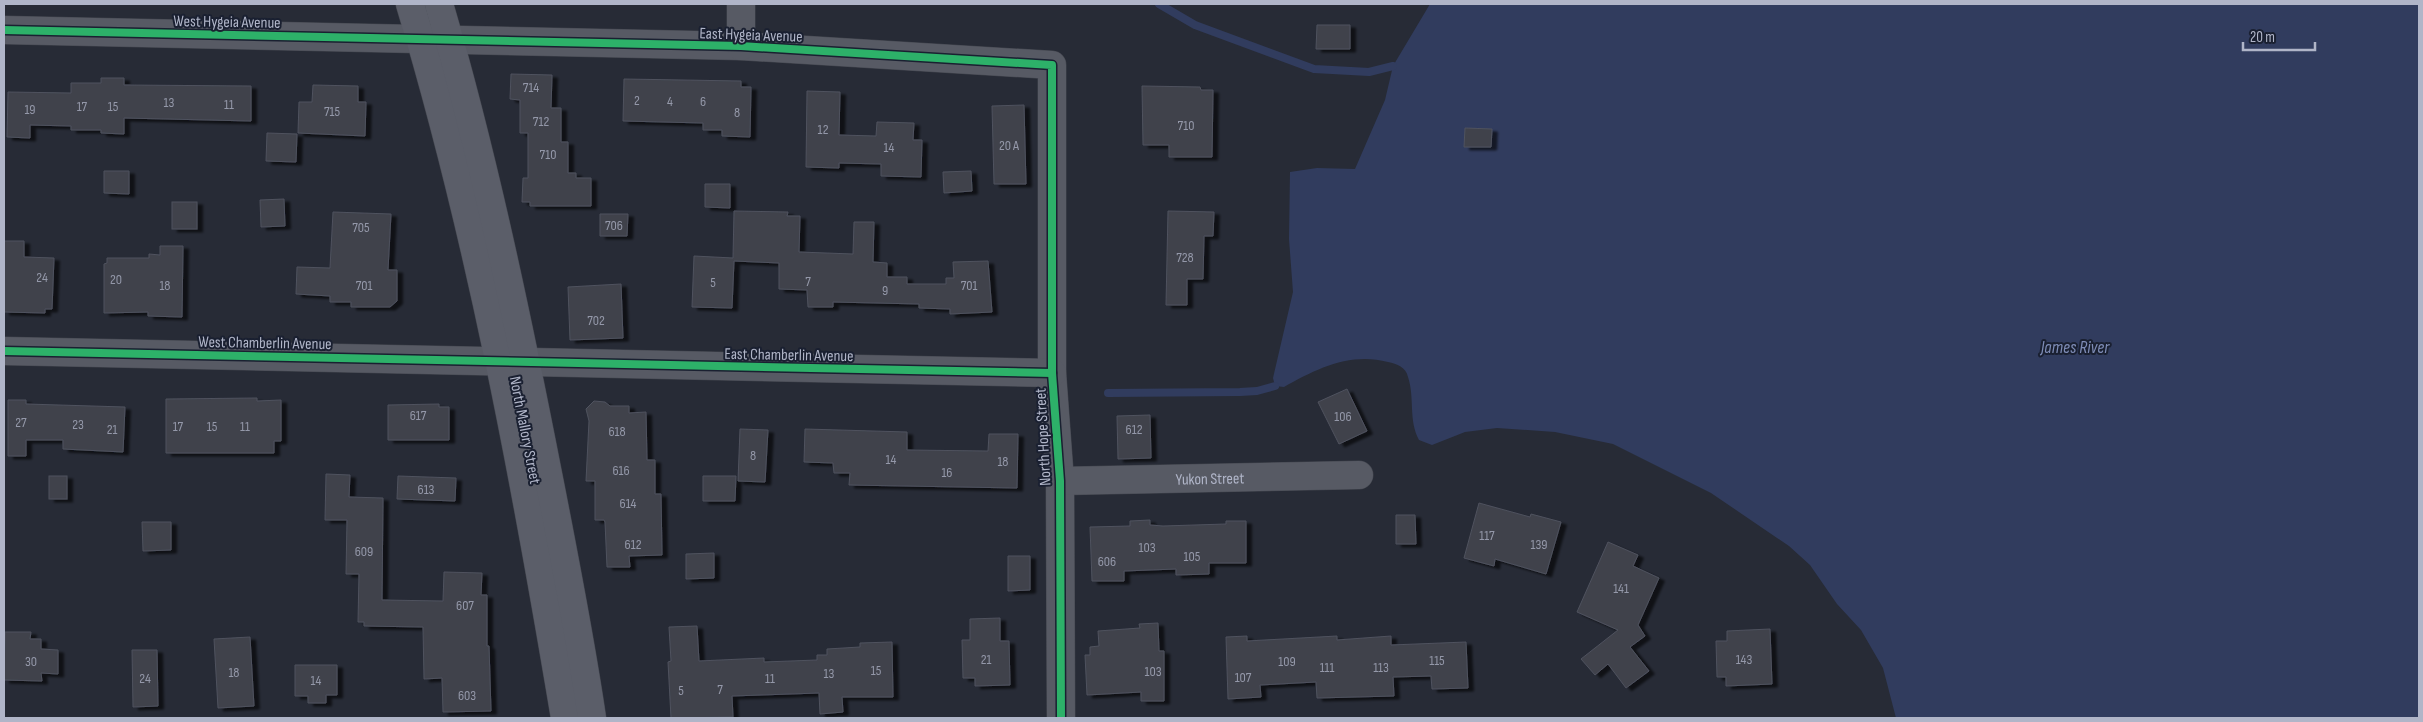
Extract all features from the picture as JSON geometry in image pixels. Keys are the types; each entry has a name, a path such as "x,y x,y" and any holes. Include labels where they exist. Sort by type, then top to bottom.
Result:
{"main road":[{"name":"North Mallory Street","path":"410,4 485,294 545,597 565,718"},
{"name":"North Mallory Street","path":"439,4 482,166 526,363 566,561 592,718"}],"street":[{"path":"741,46 742,4"},
{"name":"West Hygeia Avenue","path":"4,30 449,40"},
{"name":"East Hygeia Avenue","path":"449,40 741,46 1052,65"},
{"name":"North Hope Street","path":"1052,65 1052,373 1060,481 1061,718"},
{"name":"West Chamberlin Avenue","path":"4,351 526,363"},
{"name":"East Chamberlin Avenue","path":"526,363 1052,373"},
{"name":"Yukon Street","path":"1060,481 1360,475"}],"water":[{"name":"James River","path":"1430,4 2419,4 2419,718 1896,718 1883,668 1861,630 1837,604 1810,565 1789,546 1711,493 1613,444 1555,432 1497,428 1465,432 1432,445 1419,440 1414,425 1407,374 1401,366 1391,363 1374,359 1347,361 1308,374 1284,387 1275,386 1273,378 1293,292 1289,239 1290,172 1317,168 1355,169 1385,100 1393,66"}],"building":[{"path":"1317,25 1350,25 1350,49 1316,49"},
{"path":"511,74 552,75 551,108 561,108 561,142 568,142 568,173 576,173 576,178 591,178 591,206 530,206 530,202 522,202 523,178 528,178 528,133 520,133 520,100 510,99"},
{"path":"101,78 124,78 124,85 251,86 251,121 124,118 124,134 101,133 101,130 71,130 71,126 30,125 30,138 7,137 8,92 71,93 71,83 101,83"},
{"path":"624,79 741,81 741,87 751,87 750,137 722,136 722,130 703,130 703,123 623,121"},
{"path":"313,85 358,86 358,102 366,102 365,136 298,133 299,102 312,102"},
{"path":"1142,86 1200,87 1201,90 1213,90 1212,157 1169,157 1169,145 1143,145"},
{"path":"807,91 840,92 839,135 876,136 877,122 914,123 913,140 922,140 921,177 881,176 881,164 839,163 839,168 806,167"},
{"path":"1024,105 1026,184 994,184 992,106"},
{"path":"1465,128 1492,129 1491,147 1464,147"},
{"path":"267,133 297,134 296,162 266,161"},
{"path":"104,171 129,171 129,194 104,193"},
{"path":"971,171 972,191 944,193 943,172"},
{"path":"705,184 730,184 730,208 705,207"},
{"path":"284,199 285,226 261,227 260,200"},
{"path":"172,202 197,202 197,229 172,229"},
{"path":"734,211 788,212 787,216 800,216 799,252 853,254 854,222 874,222 873,262 887,263 887,277 907,277 907,284 946,284 946,278 954,278 953,262 988,261 992,312 950,314 950,309 919,308 919,304 833,302 833,307 808,307 807,290 779,289 779,263 734,261 732,308 692,307 694,256 733,258"},
{"path":"1168,211 1214,212 1213,236 1204,236 1203,279 1187,279 1187,305 1166,305"},
{"path":"333,212 391,214 388,270 397,270 397,301 390,307 351,307 351,302 330,302 330,296 296,294 297,267 330,268"},
{"path":"600,214 628,214 627,236 600,236"},
{"path":"4,241 24,241 24,257 54,258 52,309 45,309 45,313 4,312"},
{"path":"160,246 183,246 182,317 148,316 148,312 104,313 104,264 107,263 107,258 149,258 149,254 160,255"},
{"path":"621,284 623,338 570,340 568,287"},
{"path":"1347,389 1367,431 1339,444 1318,402"},
{"path":"257,398 257,401 281,400 281,441 274,441 274,453 166,453 166,399"},
{"path":"8,400 26,400 26,404 125,407 123,452 63,449 63,440 26,440 26,456 8,456"},
{"path":"594,401 605,402 610,406 629,406 629,413 646,412 647,460 655,460 655,494 661,494 662,555 629,556 630,567 607,567 605,522 604,520 595,520 595,481 586,481 589,421 586,409"},
{"path":"439,404 439,407 449,407 449,440 388,440 388,405"},
{"path":"1150,415 1151,458 1118,459 1117,416"},
{"path":"740,429 768,430 765,482 738,481"},
{"path":"805,429 907,432 907,450 988,451 989,434 1018,434 1017,488 849,485 850,473 834,473 833,463 804,462"},
{"path":"326,474 350,475 349,497 383,498 382,600 443,601 444,572 482,573 481,595 487,595 487,646 489,646 491,711 443,712 442,678 424,679 423,627 364,626 364,622 358,622 359,574 346,574 347,520 325,520"},
{"path":"49,476 67,476 67,499 49,499"},
{"path":"398,476 456,478 455,501 397,499"},
{"path":"703,476 736,476 735,501 703,501"},
{"path":"1479,503 1530,517 1531,514 1561,522 1546,574 1495,559 1494,566 1464,558"},
{"path":"1396,515 1415,515 1416,544 1396,544"},
{"path":"1150,520 1150,525 1163,526 1226,524 1226,521 1246,521 1246,563 1209,563 1209,574 1176,575 1176,569 1124,571 1124,581 1092,581 1090,527 1130,526 1130,521"},
{"path":"142,522 171,522 171,550 143,551"},
{"path":"1608,542 1638,555 1633,566 1659,578 1638,625 1645,636 1630,647 1649,671 1626,688 1608,664 1595,675 1581,659 1618,630 1577,612"},
{"path":"714,553 714,578 686,579 686,554"},
{"path":"1008,556 1030,556 1030,590 1008,591"},
{"path":"1000,618 1000,641 1009,641 1010,685 975,686 975,678 963,678 962,640 970,640 970,619"},
{"path":"1158,623 1159,651 1164,651 1164,701 1141,701 1141,692 1087,695 1085,655 1090,655 1090,647 1099,646 1098,631 1140,628 1139,624"},
{"path":"697,626 699,661 764,658 764,662 817,660 817,655 827,655 827,649 860,647 860,643 892,642 893,697 842,697 843,712 820,714 819,693 732,696 733,717 671,718 668,662 671,661 669,627"},
{"path":"1770,629 1772,684 1726,686 1726,677 1717,677 1716,641 1727,641 1727,631"},
{"path":"5,632 31,632 30,639 41,639 41,649 58,650 58,674 41,673 42,681 4,680"},
{"path":"1247,636 1247,641 1337,636 1337,640 1391,636 1391,645 1466,642 1468,688 1432,689 1431,676 1393,677 1394,696 1317,698 1316,682 1260,685 1261,697 1228,699 1226,637"},
{"path":"250,637 254,706 218,708 214,639"},
{"path":"132,650 157,650 158,706 133,707"},
{"path":"295,665 337,665 337,695 326,695 326,703 308,703 308,696 295,696"}],"waterway":[{"path":"1159,4 1195,25 1314,69 1369,72 1393,66"},
{"path":"1108,393 1240,392 1257,391 1275,386"}],"cycle path":[{"path":"4,30 741,46 1052,65 1052,373 1060,481 1061,718"},
{"path":"4,351 1052,373"}]}
